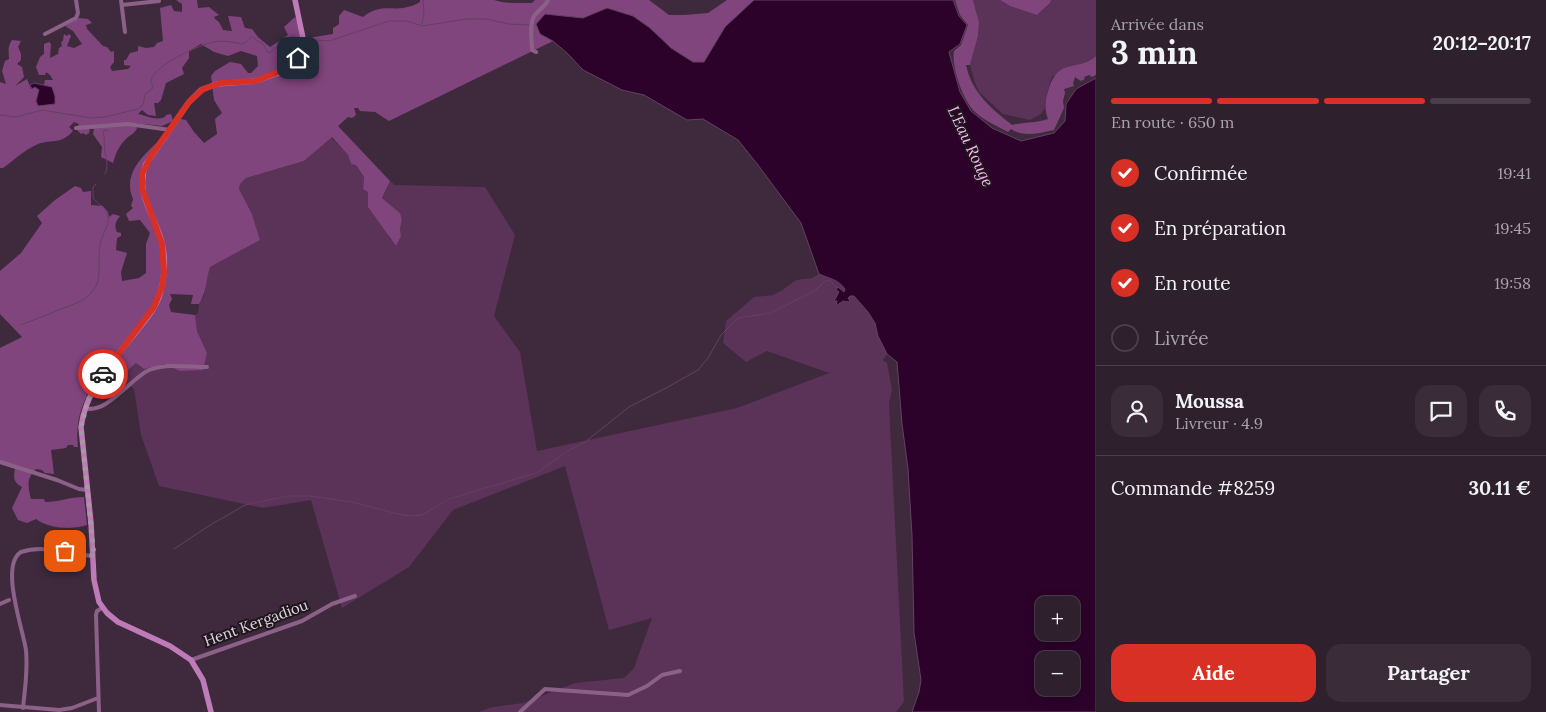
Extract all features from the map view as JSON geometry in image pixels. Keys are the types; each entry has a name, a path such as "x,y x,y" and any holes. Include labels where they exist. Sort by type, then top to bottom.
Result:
{"street":[{"path":"45,34 76,18 78,13 76,0"},
{"path":"211,712 204,680 191,660 170,646 118,622 102,608 96,590 81,434 82,420 85,408 98,381 149,314 160,295 164,272 162,244 143,194 142,180 146,164 189,102 203,89 221,83 253,82 284,71 291,66 298,58 303,40 295,0"},
{"path":"536,52 532,50 532,21 535,14 544,7 548,0"},
{"path":"125,32 121,2 159,1"},
{"path":"76,128 128,124 170,130"},
{"path":"85,408 94,410 101,407 135,379 156,368 166,366 207,367"},
{"path":"0,462 87,490"},
{"path":"8,562 17,554 34,549 65,551 94,556"},
{"path":"6,593 26,649 26,680 23,708"},
{"name":"Hent Kergadiou","path":"191,660 295,624 332,604 355,596"},
{"path":"0,604 9,600"},
{"path":"100,712 96,615 97,611 102,608"},
{"path":"520,712 546,689 628,695 647,686 662,675 680,671"},
{"path":"0,705 59,710 72,708 98,698"}],"shaded area":[{"path":"176,0 197,0 198,8 209,7 219,15 214,17 223,30 232,31 228,16 241,17 245,28 252,29 270,47 288,35 284,27 295,17 300,30 299,44 307,45 308,38 333,34 333,28 339,24 339,16 344,10 363,17 378,9 404,8 420,2 420,0 494,0 532,3 535,0 649,0 669,15 684,15 708,13 727,0 754,0 725,27 704,62 693,62 671,48 650,28 633,16 608,8 583,18 545,14 540,34 553,41 389,121 375,112 360,111 358,108 354,108 356,115 352,118 348,117 338,126 390,181 382,198 400,213 402,219 401,236 396,246 368,207 368,192 363,189 364,177 356,165 351,164 348,155 332,137 304,161 246,178 240,184 239,189 252,214 260,240 210,267 205,291 199,304 191,304 193,295 170,294 172,299 169,305 171,312 195,315 197,331 207,353 203,370 180,371 164,364 144,369 136,363 120,377 116,372 99,389 93,385 85,399 78,422 78,447 68,445 66,448 51,450 54,474 36,469 29,483 31,499 44,499 45,502 84,497 87,525 61,528 48,525 36,519 27,523 18,520 12,508 22,487 15,480 15,469 0,464 0,348 22,337 0,314 0,271 21,253 42,223 37,216 75,186 81,188 83,192 91,191 91,205 103,206 108,212 109,217 113,214 120,216 116,227 117,232 121,233 121,236 117,238 116,250 127,253 121,272 122,281 139,278 146,273 146,244 150,233 140,220 129,221 126,214 133,208 131,206 133,199 130,186 132,175 137,165 144,155 180,119 186,120 204,143 217,134 215,119 222,113 214,100 211,76 215,71 230,62 241,64 248,73 251,73 258,66 257,56 241,51 228,56 214,52 201,44 189,51 189,58 182,68 184,74 166,83 161,100 158,103 154,103 156,116 148,115 142,110 138,114 158,118 171,114 173,121 162,126 133,123 137,128 136,130 121,145 113,163 101,157 102,147 93,134 94,129 90,128 89,133 86,135 81,134 76,129 79,124 74,122 69,127 73,131 64,139 36,145 3,168 0,168 0,82 6,84 2,71 5,61 9,59 9,47 12,40 21,41 18,47 21,60 17,64 22,67 24,77 15,86 27,79 31,89 35,87 39,90 36,101 49,86 44,85 45,80 53,80 46,72 45,75 39,75 36,67 40,57 44,54 44,44 49,42 51,44 50,58 58,54 59,48 62,46 61,42 63,41 64,34 71,36 67,46 74,48 82,44 73,31 65,26 79,18 88,19 92,23 86,25 87,29 103,46 114,52 114,62 110,67 112,71 128,69 131,66 124,65 124,60 126,60 130,53 138,51 138,46 154,47 157,43 163,41 160,8 171,5 174,11 182,12 182,4"},
{"path":"754,0 953,0 959,16 967,25 960,44 949,52 960,91 971,111 992,128 1021,141 1054,133 1065,121 1066,104 1076,89 1096,78 1096,712 912,712 921,680 914,633 912,535 908,469 897,362 887,354 883,360 887,363 892,390 889,403 904,702 896,712 478,712 493,707 523,703 575,683 624,678 634,668 652,618 609,630 565,466 453,510 409,567 342,608 311,500 263,508 159,486 141,435 134,389 120,377 136,363 144,369 164,364 180,370 207,353 197,331 195,315 198,313 199,304 204,296 204,287 210,267 260,240 252,214 239,189 240,184 246,178 304,161 331,137 348,155 351,164 356,165 364,177 363,188 368,192 389,237 396,246 401,236 402,219 400,213 382,198 390,181 395,185 485,187 515,235 494,316 520,352 537,451 737,408 829,373 767,351 746,362 723,343 726,321 754,297 773,295 796,280 812,278 819,274 801,223 738,140 703,119 687,120 644,95 622,90 583,70 553,41 540,34 693,62"},
{"path":"955,0 973,0 979,22 978,36 970,65 966,65 973,84 983,99 1012,125 1048,119 1046,100 1053,78 1064,68 1089,61 1096,56 1096,75 1084,77 1085,79 1081,81 1075,77 1074,86 1064,89 1064,108 1054,130 1032,134 1016,132 1011,129 1008,132 990,123 970,106 962,91 954,65 954,51 961,45 968,25 960,15"},
{"path":"973,0 1000,0 1010,6 1037,15 1051,0 1096,0 1096,56 1052,77 1044,110 1041,114 1030,120 1003,114 980,93 970,65 978,36 979,22"},
{"path":"1000,0 1051,0 1037,15 1010,6"}],"water":[{"path":"754,0 953,0 959,16 967,25 960,44 949,52 960,92 971,111 992,128 1021,141 1054,133 1065,121 1066,104 1076,89 1096,78 1096,712 912,712 921,680 914,633 912,535 908,469 897,362 887,354 878,336 875,323 854,296 848,298 849,302 843,301 836,306 837,301 834,301 839,292 836,290 838,287 844,292 845,289 837,281 819,274 801,223 738,140 703,119 687,120 644,95 622,90 583,70 553,41 540,34 536,24 545,14 583,18 607,8 633,16 650,28 671,48 693,62 704,62 725,27"},
{"path":"34,83 52,87 55,104 38,106 36,101 39,90 35,87 32,89 30,85"}],"waterway":[{"path":"422,24 424,13 423,0"},
{"name":"L'Eau Rouge","path":"304,39 329,41 389,21 407,21 422,26 467,19 486,19 509,24 529,25"},
{"name":"L'Eau Rouge","path":"0,115 16,117 42,110 91,118 105,117 138,109 143,105 145,94 153,88 151,81 153,75 168,63 199,47 221,41 242,44 248,41 251,36 262,43 269,53 292,36 300,39"},
{"path":"105,174 107,166 103,132 104,130 108,131"},
{"path":"21,325 79,302 94,290 98,277 100,245 108,220 106,210 93,198 93,187 96,184"},
{"path":"174,549 245,505 287,496 310,496 352,502 408,516 422,515 449,499 536,473 585,442 629,407 698,370 708,358 721,335 738,318 771,313 816,290 824,282 830,280 837,288"}],"way so far":[{"path":"65,551 94,556 81,427 83,413 88,400 103,374"}],"route":[{"path":"103,374 154,307 162,287 164,252 160,235 142,188 142,174 146,164 189,102 203,89 221,83 256,81 288,68 298,58"}]}
